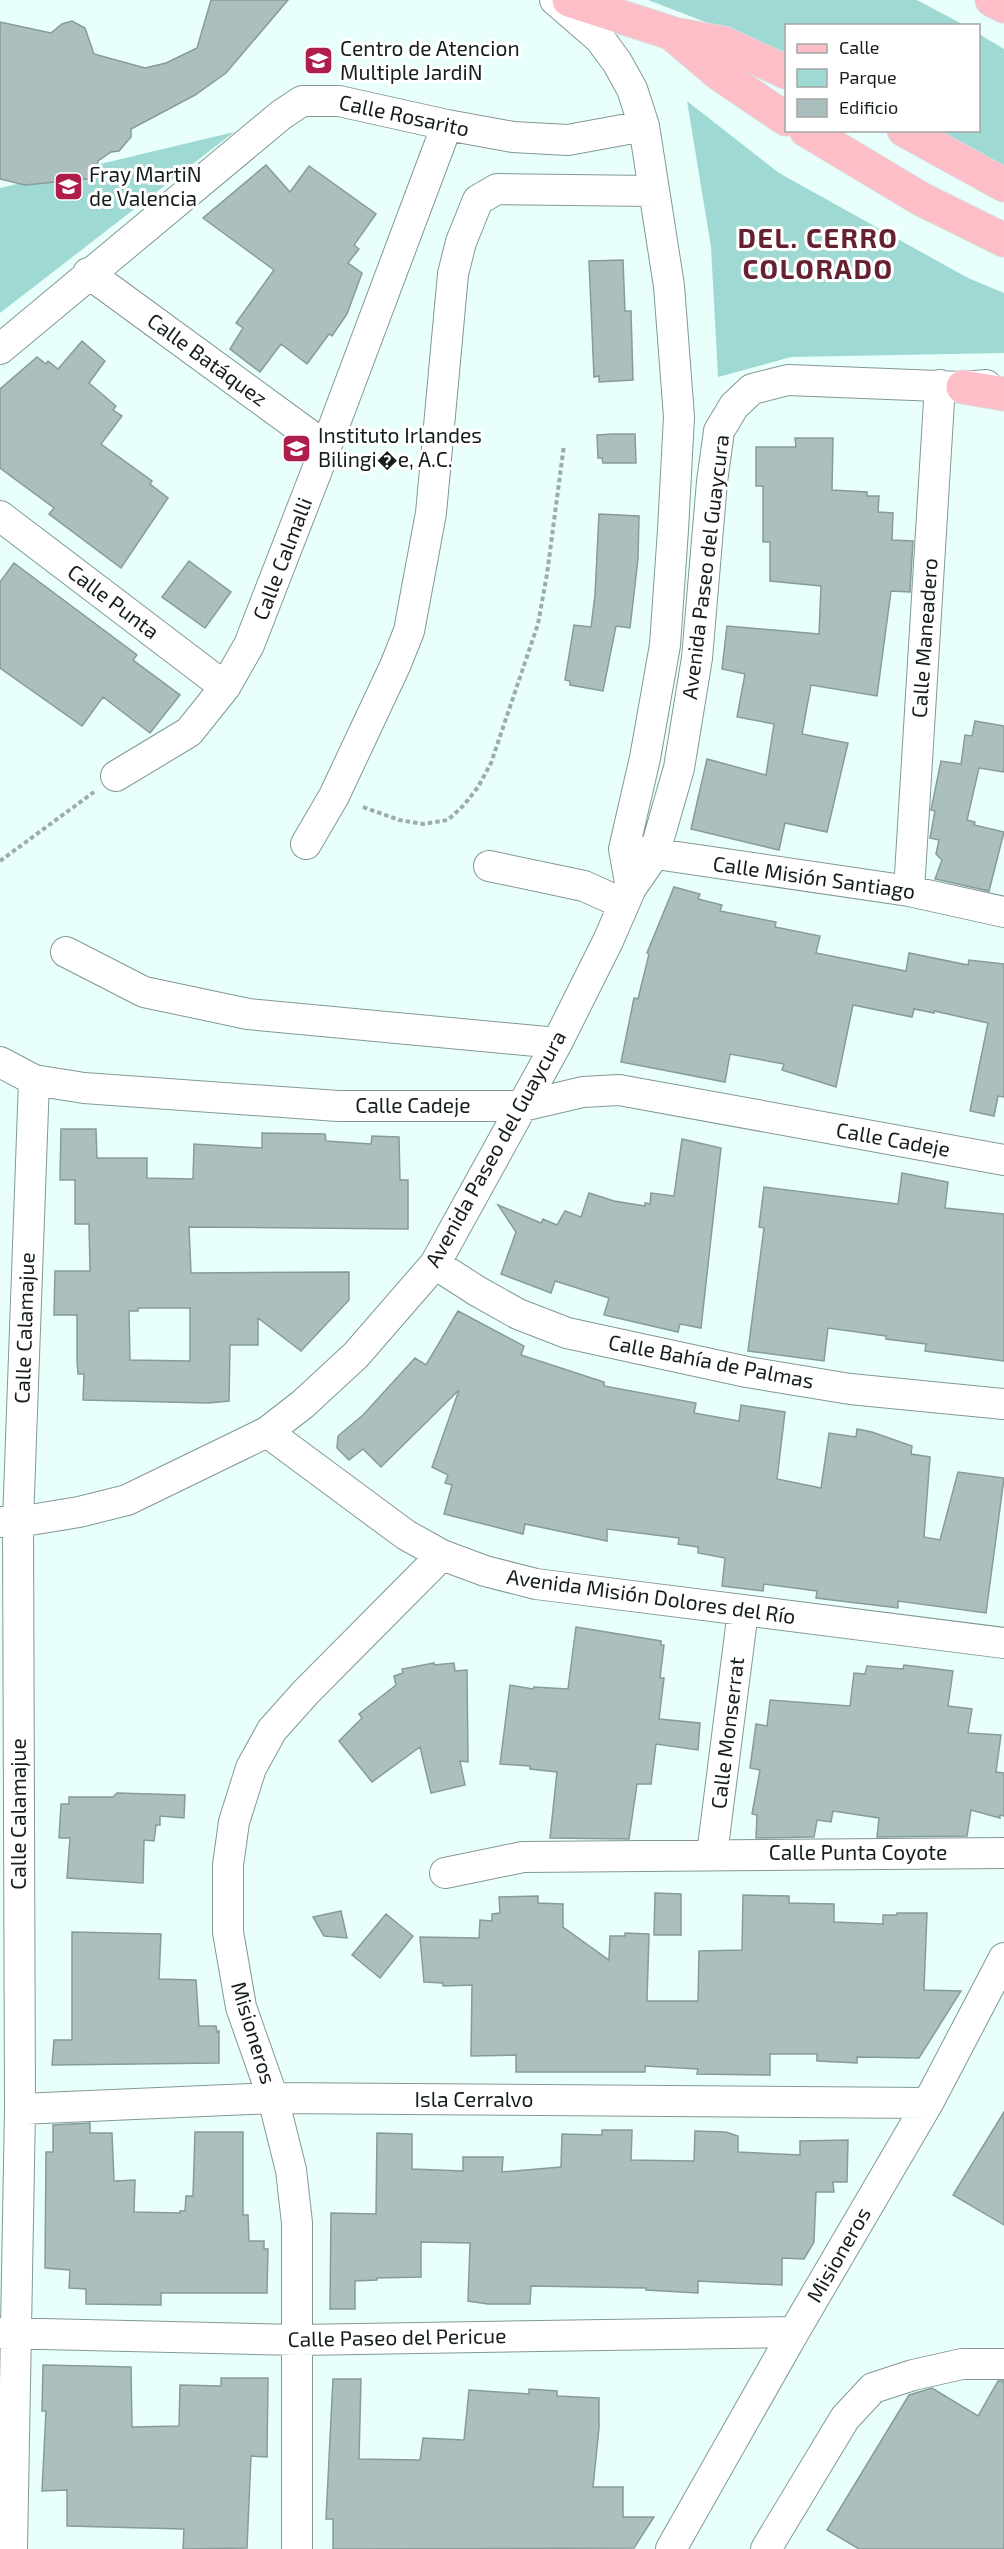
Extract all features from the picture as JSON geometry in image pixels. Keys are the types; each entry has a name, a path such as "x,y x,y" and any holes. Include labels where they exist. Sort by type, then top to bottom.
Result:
{"main road":[{"path":"569,0 671,33 723,43 785,72"},
{"path":"992,0 1004,6"},
{"path":"671,33 718,73 785,118"},
{"path":"809,132 921,199 1004,240"},
{"path":"908,132 998,182"},
{"path":"952,386 1004,394"}],"street":[{"name":"Avenida Paseo del Guaycura","path":"555,0 600,39 617,62 632,89 644,126 669,286 679,417 665,645 645,758 624,849 627,896"},
{"name":"Calle Rosarito","path":"0,349 88,273 281,115 302,101 339,100 447,125 513,137 568,140 644,126"},
{"name":"Calle Calmalli","path":"116,776 189,732 225,687 249,645 447,125"},
{"path":"306,844 334,796 409,631 431,513 453,274 461,242 478,200 497,189 653,191"},
{"name":"Calle Batáquez","path":"88,273 326,447"},
{"name":"Avenida Paseo del Guaycura","path":"9,1522 79,1512 127,1500 267,1432 303,1404 356,1355 435,1264 557,1043 608,941 627,896 654,855 679,768 697,658 712,482 719,431 734,406 752,389 788,380 952,386 1004,384"},
{"name":"Calle Maneadero","path":"909,891 952,386"},
{"name":"Calle Punta","path":"0,516 225,687"},
{"name":"Calle Misión Santiago","path":"624,849 909,891 1004,912"},
{"path":"489,866 627,896"},
{"path":"66,952 144,992 219,1009 248,1014 557,1043"},
{"name":"Calle Cadeje","path":"0,1062 34,1080 84,1088 338,1106 523,1106 583,1092 619,1090 1004,1160"},
{"name":"Calle Calamajue","path":"12,2549 8,2333 20,2109 9,1522 34,1080"},
{"name":"Calle Bahía de Palmas","path":"435,1264 518,1314 567,1333 747,1372 838,1387 1004,1404"},
{"name":"Avenida Misión Dolores del Río","path":"267,1432 406,1535 442,1555 485,1571 536,1584 1004,1643"},
{"name":"Misioneros","path":"297,2549 297,2223 291,2170 273,2098 241,2007 228,1932 230,1854 234,1822 251,1767 272,1730 306,1692 442,1555"},
{"name":"Calle Monserrat","path":"712,1854 743,1611"},
{"name":"Calle Punta Coyote","path":"445,1873 523,1857 1004,1853"},
{"name":"Misioneros","path":"671,2549 928,2103 1004,1958"},
{"name":"Isla Cerralvo","path":"20,2109 273,2098 928,2103"},
{"name":"Calle Paseo del Pericue","path":"8,2333 298,2340 794,2332"},
{"path":"766,2549 845,2418 873,2388 913,2375 962,2364 1004,2364"}],"path":[{"path":"334,796 399,820 423,824 448,820 478,787 491,763 538,624 564,445"},
{"path":"0,861 116,776"}],"green space":[{"path":"648,0 917,0 962,24 785,24 785,53"},
{"path":"980,35 1004,49 1004,169 934,132 980,132"},
{"path":"687,101 779,173 968,278 1004,293 1004,353 791,357 718,377 711,247"},
{"path":"234,132 0,313 0,188"}],"building":[{"path":"211,0 288,0 226,73 195,95 131,129 131,137 119,151 111,152 98,161 95,178 25,185 0,179 0,22 51,33 62,24 72,21 85,28 94,54 145,68 166,63 197,48"},
{"path":"266,165 290,192 309,166 376,214 354,245 359,249 348,263 362,273 347,314 332,336 329,334 307,364 281,344 260,372 230,349 243,328 236,323 274,270 203,218"},
{"path":"623,260 625,311 631,311 633,380 599,382 599,376 594,377 589,261"},
{"path":"82,341 105,361 89,383 116,406 113,410 122,416 101,444 152,481 150,484 168,498 121,568 49,514 54,508 0,468 0,389 37,357 46,364 48,361 58,369"},
{"path":"635,434 636,463 603,463 602,458 598,458 597,435"},
{"path":"795,438 833,438 832,490 867,492 867,496 879,496 878,512 893,513 892,540 913,541 910,592 891,591 877,696 811,685 802,734 848,743 827,832 785,823 779,850 691,829 707,759 766,775 774,724 737,717 745,674 722,669 727,626 819,634 821,586 770,581 770,542 763,542 763,486 756,486 756,447 796,447"},
{"path":"599,514 639,516 638,559 630,628 616,626 603,691 570,685 570,681 565,680 574,625 591,627"},
{"path":"189,561 231,592 205,628 162,597"},
{"path":"14,563 137,655 133,660 180,695 150,733 103,697 82,726 0,668 0,582"},
{"path":"975,721 1004,726 1004,772 979,768 967,820 975,822 974,825 1004,832 989,891 935,879 942,860 936,854 939,840 930,838 935,811 931,810 941,761 961,764 965,735 972,736"},
{"path":"674,887 700,894 698,899 722,905 720,911 776,922 775,927 820,936 816,953 906,971 909,953 968,965 969,960 1004,964 1004,1097 998,1096 994,1116 970,1111 988,1023 934,1011 934,1013 914,1009 912,1017 853,1005 836,1087 782,1070 784,1064 730,1054 725,1082 621,1062 634,998 638,999 649,954 647,953"},
{"path":"61,1129 96,1129 97,1158 147,1158 147,1178 193,1179 194,1144 262,1148 262,1133 325,1134 326,1141 371,1144 372,1136 399,1137 400,1180 408,1180 408,1229 189,1227 191,1273 349,1272 349,1300 301,1351 258,1318 258,1345 230,1345 229,1401 208,1403 83,1400 84,1374 78,1374 77,1360 77,1315 54,1315 55,1271 90,1271 89,1224 75,1224 75,1180 60,1180","holes":["138,1308 190,1308 190,1361 130,1360 129,1311 138,1311"]},
{"path":"682,1139 721,1148 701,1328 680,1324 678,1332 604,1315 609,1298 555,1281 551,1293 501,1274 516,1232 498,1205 541,1223 543,1219 557,1225 565,1211 581,1217 589,1193 614,1201 645,1206 645,1203 650,1204 651,1193 674,1196"},
{"path":"902,1173 948,1182 945,1208 1004,1214 1004,1361 925,1351 926,1344 828,1328 824,1361 748,1351 764,1228 759,1227 764,1187 898,1204"},
{"path":"458,1311 524,1346 521,1355 604,1382 604,1386 696,1403 694,1413 739,1421 741,1405 785,1412 777,1479 821,1488 829,1433 856,1437 857,1429 912,1446 911,1454 930,1457 924,1537 940,1540 958,1472 1004,1478 986,1613 898,1601 898,1608 816,1598 817,1591 764,1584 763,1591 722,1586 725,1558 698,1553 698,1547 678,1544 679,1538 607,1529 607,1541 525,1524 523,1534 444,1514 452,1485 445,1483 448,1475 432,1467 459,1390 381,1467 363,1449 349,1460 337,1448 338,1436 363,1415 415,1358 426,1365"},
{"path":"576,1627 661,1641 661,1645 664,1645 660,1678 664,1678 659,1719 700,1723 698,1750 656,1744 651,1784 637,1784 629,1839 550,1838 557,1772 530,1769 530,1766 500,1764 510,1685 533,1689 534,1687 568,1689"},
{"path":"434,1663 434,1665 454,1663 455,1671 467,1670 468,1762 460,1761 465,1785 431,1793 420,1747 372,1782 339,1741 362,1718 359,1714 396,1685 394,1676 403,1673 402,1669"},
{"path":"904,1665 953,1671 948,1706 972,1709 968,1733 1001,1735 996,1772 1004,1773 1004,1816 1000,1815 1000,1818 971,1810 967,1836 877,1837 879,1818 833,1811 831,1822 817,1820 814,1837 756,1838 757,1815 752,1814 760,1770 750,1768 756,1724 767,1726 770,1700 850,1706 854,1673 865,1674 867,1666 903,1669"},
{"path":"117,1793 185,1795 184,1818 160,1816 160,1825 156,1825 154,1841 144,1840 143,1883 67,1878 70,1838 59,1838 61,1804 69,1804 69,1797 113,1797"},
{"path":"655,1893 681,1894 681,1935 654,1935"},
{"path":"743,1895 789,1896 789,1903 834,1904 834,1922 883,1924 883,1915 927,1913 924,1990 961,1991 919,2058 857,2057 857,2063 817,2061 817,2054 770,2054 770,2075 697,2074 698,2069 645,2066 645,2072 516,2072 516,2055 471,2056 472,1985 443,1986 443,1983 424,1982 420,1937 479,1938 480,1920 492,1921 492,1914 500,1913 499,1897 538,1896 538,1903 563,1904 563,1927 609,1960 610,1936 625,1936 625,1933 649,1934 647,2001 698,2001 699,1951 742,1950"},
{"path":"341,1911 347,1938 324,1936 313,1917"},
{"path":"386,1914 413,1936 380,1978 352,1955"},
{"path":"72,1932 161,1934 159,1979 196,1980 199,2026 216,2026 217,2032 219,2031 219,2063 52,2065 54,2040 72,2040"},
{"path":"1004,2112 1004,2225 953,2195"},
{"path":"90,2123 90,2133 112,2133 114,2181 135,2180 134,2212 180,2213 180,2211 185,2211 186,2196 193,2196 195,2132 243,2132 243,2215 248,2215 249,2241 264,2241 264,2249 268,2249 267,2293 161,2293 161,2305 86,2304 86,2289 69,2288 70,2270 45,2268 46,2152 53,2152 53,2125"},
{"path":"602,2130 632,2130 631,2160 694,2161 695,2131 726,2132 738,2136 738,2152 800,2155 800,2141 848,2140 847,2182 833,2182 834,2192 816,2192 814,2242 804,2259 782,2258 782,2285 698,2281 698,2293 646,2290 646,2288 531,2286 530,2304 488,2304 468,2301 470,2243 421,2242 421,2277 355,2281 355,2309 330,2309 331,2213 376,2214 377,2133 412,2134 412,2169 463,2171 463,2157 503,2157 502,2172 561,2167 562,2134 602,2135"},
{"path":"43,2365 131,2367 132,2427 179,2426 180,2385 221,2386 221,2378 268,2378 267,2457 251,2456 247,2548 183,2549 184,2529 67,2526 67,2490 42,2491 46,2411 42,2411"},
{"path":"333,2379 361,2379 359,2459 420,2460 423,2438 464,2440 469,2390 529,2394 529,2389 557,2391 557,2396 599,2398 599,2428 593,2487 623,2487 623,2517 654,2517 634,2548 333,2549 333,2519 326,2519"},
{"path":"998,2381 1004,2381 1004,2549 859,2549 827,2530 909,2395 932,2388 978,2416"}],"place":[{"name":"Centro de Atencion Multiple JardiN","path":"319,61"},
{"name":"Fray MartiN de Valencia","path":"68,187"},
{"name":"Instituto Irlandes Bilingi�e, A.C.","path":"297,448"}],"district":[{"name":"DEL. CERRO COLORADO","path":"818,254"}]}
